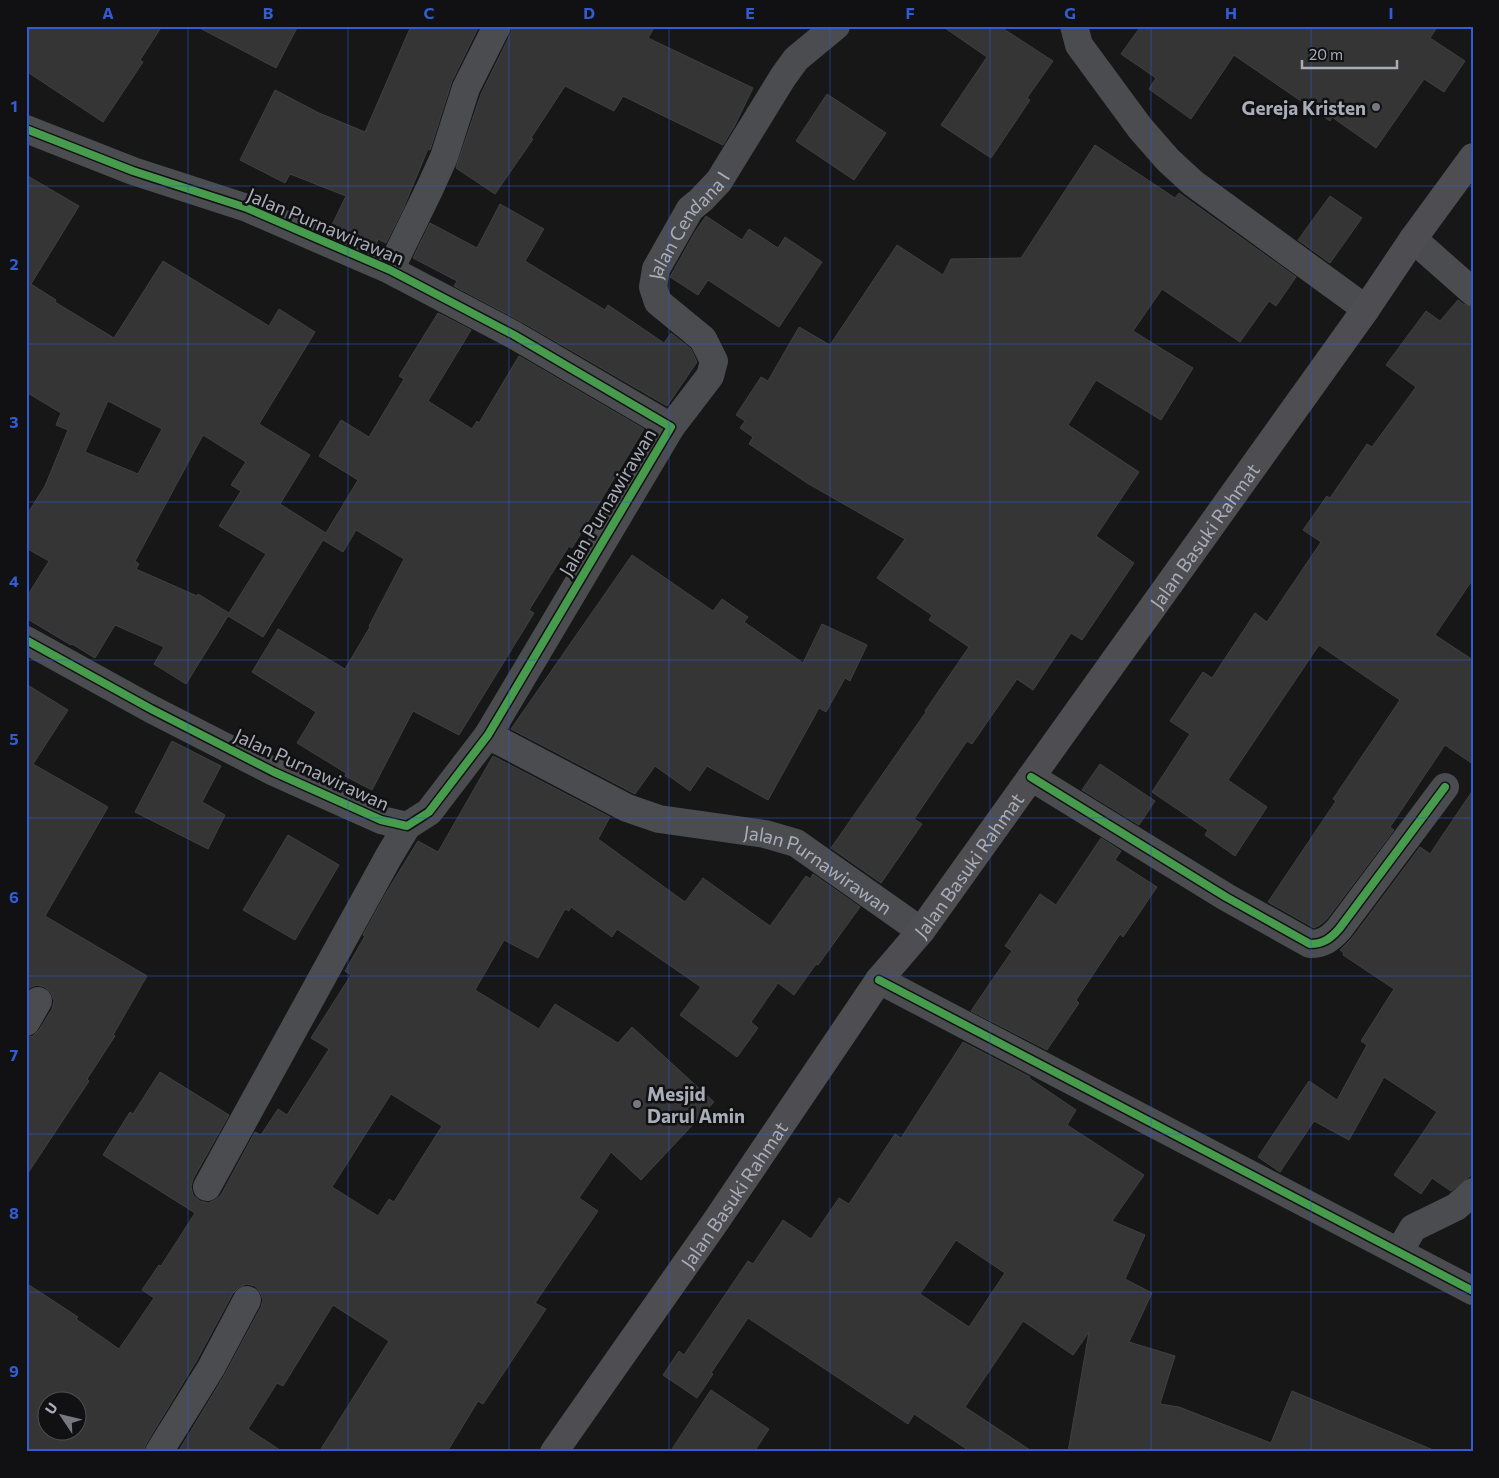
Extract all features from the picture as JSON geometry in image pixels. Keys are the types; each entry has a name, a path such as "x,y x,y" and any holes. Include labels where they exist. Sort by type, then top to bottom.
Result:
{"highway":[{"name":"Jalan Basuki Rahmat","path":"554,1452 716,1221 879,980 922,931 1473,157"}],"street":[{"path":"390,270 444,157 466,88 497,26"},
{"name":"Jalan Cendana I","path":"671,427 710,376 714,360 703,339 658,302 653,287 656,270 690,209 719,180 782,77 796,59 836,26"},
{"path":"1074,26 1079,45 1168,160 1193,183 1366,309"},
{"name":"Jalan Purnawirawan","path":"26,129 133,170 247,208 390,270 514,335 671,427 488,735 429,812 407,826 382,820 274,772 151,709 26,640"},
{"path":"1413,239 1473,292"},
{"name":"Jalan Purnawirawan","path":"488,735 627,808 659,819 765,834 796,843 922,931"},
{"path":"1031,777 1226,897 1310,944 1323,942 1331,938 1339,930 1445,787"},
{"path":"207,1187 407,826"},
{"path":"879,980 1473,1291"},
{"path":"1399,1252 1412,1228 1456,1206 1473,1192"},
{"path":"159,1452 211,1368 246,1300"}],"building":[{"path":"26,26 162,26 140,60 143,62 103,122 26,71"},
{"path":"196,26 298,26 276,68"},
{"path":"411,26 479,26 452,81 430,150 428,149 403,209 386,243 378,239 376,245 332,225 346,196 290,174 285,183 240,160 275,90 319,113 365,132"},
{"path":"512,26 655,26 648,38 753,88 723,145 623,96 614,111 565,86 531,138 533,139 495,194 456,168 481,94 511,33"},
{"path":"942,26 999,26 1053,61 1027,98 1030,100 991,158 941,125 987,57"},
{"path":"1141,26 1438,26 1430,38 1465,61 1444,92 1424,79 1376,148 1332,117 1330,121 1234,55 1191,119 1149,89 1156,78 1121,54"},
{"path":"827,94 886,133 854,180 796,141"},
{"path":"1095,145 1175,198 1179,193 1296,277 1276,306 1269,301 1240,342 1162,289 1133,331 1193,368 1161,420 1096,380 1068,425 1139,472 1096,536 1134,563 1082,640 1071,633 1033,690 1017,679 972,744 967,741 914,819 922,824 881,883 831,848 969,647 929,620 932,615 877,578 905,539 807,483 749,444 753,437 740,428 745,421 736,415 761,377 768,381 799,327 830,345 897,245 943,275 951,259 1021,258"},
{"path":"26,175 79,206 31,284 56,300 55,302 114,338 163,261 269,326 279,309 315,332 259,424 310,455 280,504 326,533 358,480 319,456 341,420 369,437 404,379 399,376 438,313 471,330 428,401 472,429 477,421 479,423 519,356 644,429 572,548 569,546 529,610 534,613 459,735 413,711 372,790 345,776 346,773 297,743 316,712 252,672 278,629 345,669 370,627 404,559 356,530 343,552 323,540 263,637 228,616 186,684 154,664 164,647 115,625 95,658 26,618 26,598 49,561 26,548 26,516 45,486 68,430 56,425 61,413 26,392","holes":["108,401 162,429 138,474 85,452","203,435 246,462 231,485 241,491 219,526 266,554 229,613 198,594 197,596 136,569 139,564 135,561"]},
{"path":"1330,196 1362,218 1330,263 1298,240"},
{"path":"500,204 544,229 525,261 605,310 608,305 664,343 671,333 691,349 697,362 667,406 522,322 454,286 457,281 413,258 430,223 477,248"},
{"path":"706,216 742,240 749,229 778,248 785,237 822,262 779,327 708,280 698,295 670,277"},
{"path":"1458,300 1463,304 1473,307 1473,579 1435,635 1473,660 1473,764 1445,745 1390,827 1394,830 1327,919 1314,928 1268,902 1336,801 1333,799 1400,700 1319,645 1228,780 1267,807 1235,856 1205,835 1208,830 1152,792 1190,734 1170,721 1203,672 1212,678 1255,613 1267,622 1321,542 1303,530 1327,496 1330,498 1367,444 1372,447 1416,387 1386,365 1426,311 1440,321"},
{"path":"632,555 713,611 722,599 748,617 744,622 803,663 822,624 867,645 850,681 845,678 826,712 819,708 768,800 707,766 690,791 655,766 635,794 511,729"},
{"path":"26,684 68,710 33,764 108,807 45,916 147,976 113,1035 115,1036 87,1079 89,1081 26,1176 26,1038 33,1036 39,1030 52,1009 54,1001 51,993 45,987 37,985 26,991"},
{"path":"172,741 221,766 202,802 225,815 208,849 135,812"},
{"path":"493,756 610,817 598,839 685,902 703,878 770,926 806,876 810,879 813,874 860,907 794,995 778,983 751,1022 758,1028 737,1057 680,1015 701,987 617,929 612,937 571,907 569,911 565,909 538,958 504,940 475,990 539,1029 555,1004 618,1043 632,1027 714,1102 641,1180 611,1152 579,1198 598,1211 535,1303 546,1309 483,1404 478,1401 447,1452 319,1452 389,1341 333,1305 283,1386 277,1383 248,1429 283,1452 178,1452 224,1376 261,1307 263,1300 260,1292 255,1286 247,1284 239,1287 233,1293 197,1360 143,1452 26,1452 26,1283 78,1317 76,1319 119,1349 154,1298 142,1290 159,1265 161,1266 195,1213 103,1155 130,1112 133,1114 160,1072 229,1115 193,1179 191,1187 193,1195 200,1201 208,1203 221,1195 255,1132 261,1135 278,1109 287,1115 329,1049 311,1038 351,975 345,971 365,936 363,935 418,841 438,852","holes":["391,1094 442,1126 394,1202 389,1199 378,1216 332,1187"]},
{"path":"1100,764 1155,801 1139,825 1082,790"},
{"path":"1473,790 1473,1174 1451,1191 1432,1178 1421,1194 1394,1175 1437,1112 1384,1077 1349,1140 1314,1121 1280,1172 1258,1157 1309,1081 1337,1100 1367,1045 1361,1041 1394,989 1343,955 1344,953 1340,950 1352,938 1420,847 1430,854"},
{"path":"288,835 339,865 295,940 243,910"},
{"path":"1101,838 1121,851 1115,860 1157,887 1123,937 1120,934 1076,1000 1079,1003 1047,1050 971,1011 1012,951 1005,946 1040,894 1056,905"},
{"path":"963,1042 1030,1077 1076,1110 1067,1125 1144,1175 1112,1221 1145,1235 1125,1279 1152,1293 1129,1342 1175,1356 1160,1404 1179,1407 1271,1443 1292,1391 1438,1452 1068,1452 1089,1332 1073,1355 1023,1321 965,1407 1033,1452 971,1452 914,1414 908,1424 748,1318 711,1373 713,1374 697,1398 663,1375 679,1351 684,1355 748,1261 753,1264 783,1220 811,1239 839,1198 849,1204 895,1134 901,1138","holes":["956,1240 1005,1273 969,1327 920,1294"]},
{"path":"711,1390 769,1429 754,1452 670,1452"}],"cycle path":[{"path":"26,129 133,171 247,208 390,270 514,335 671,427 488,735 429,812 407,826 381,820 274,772 151,709 26,640"},
{"path":"1031,777 1226,897 1310,944 1326,940 1339,929 1445,787"},
{"path":"879,980 1473,1291"}],"place":[{"name":"Gereja Kristen","path":"1376,107"},
{"name":"Mesjid Darul Amin","path":"637,1104"}]}
